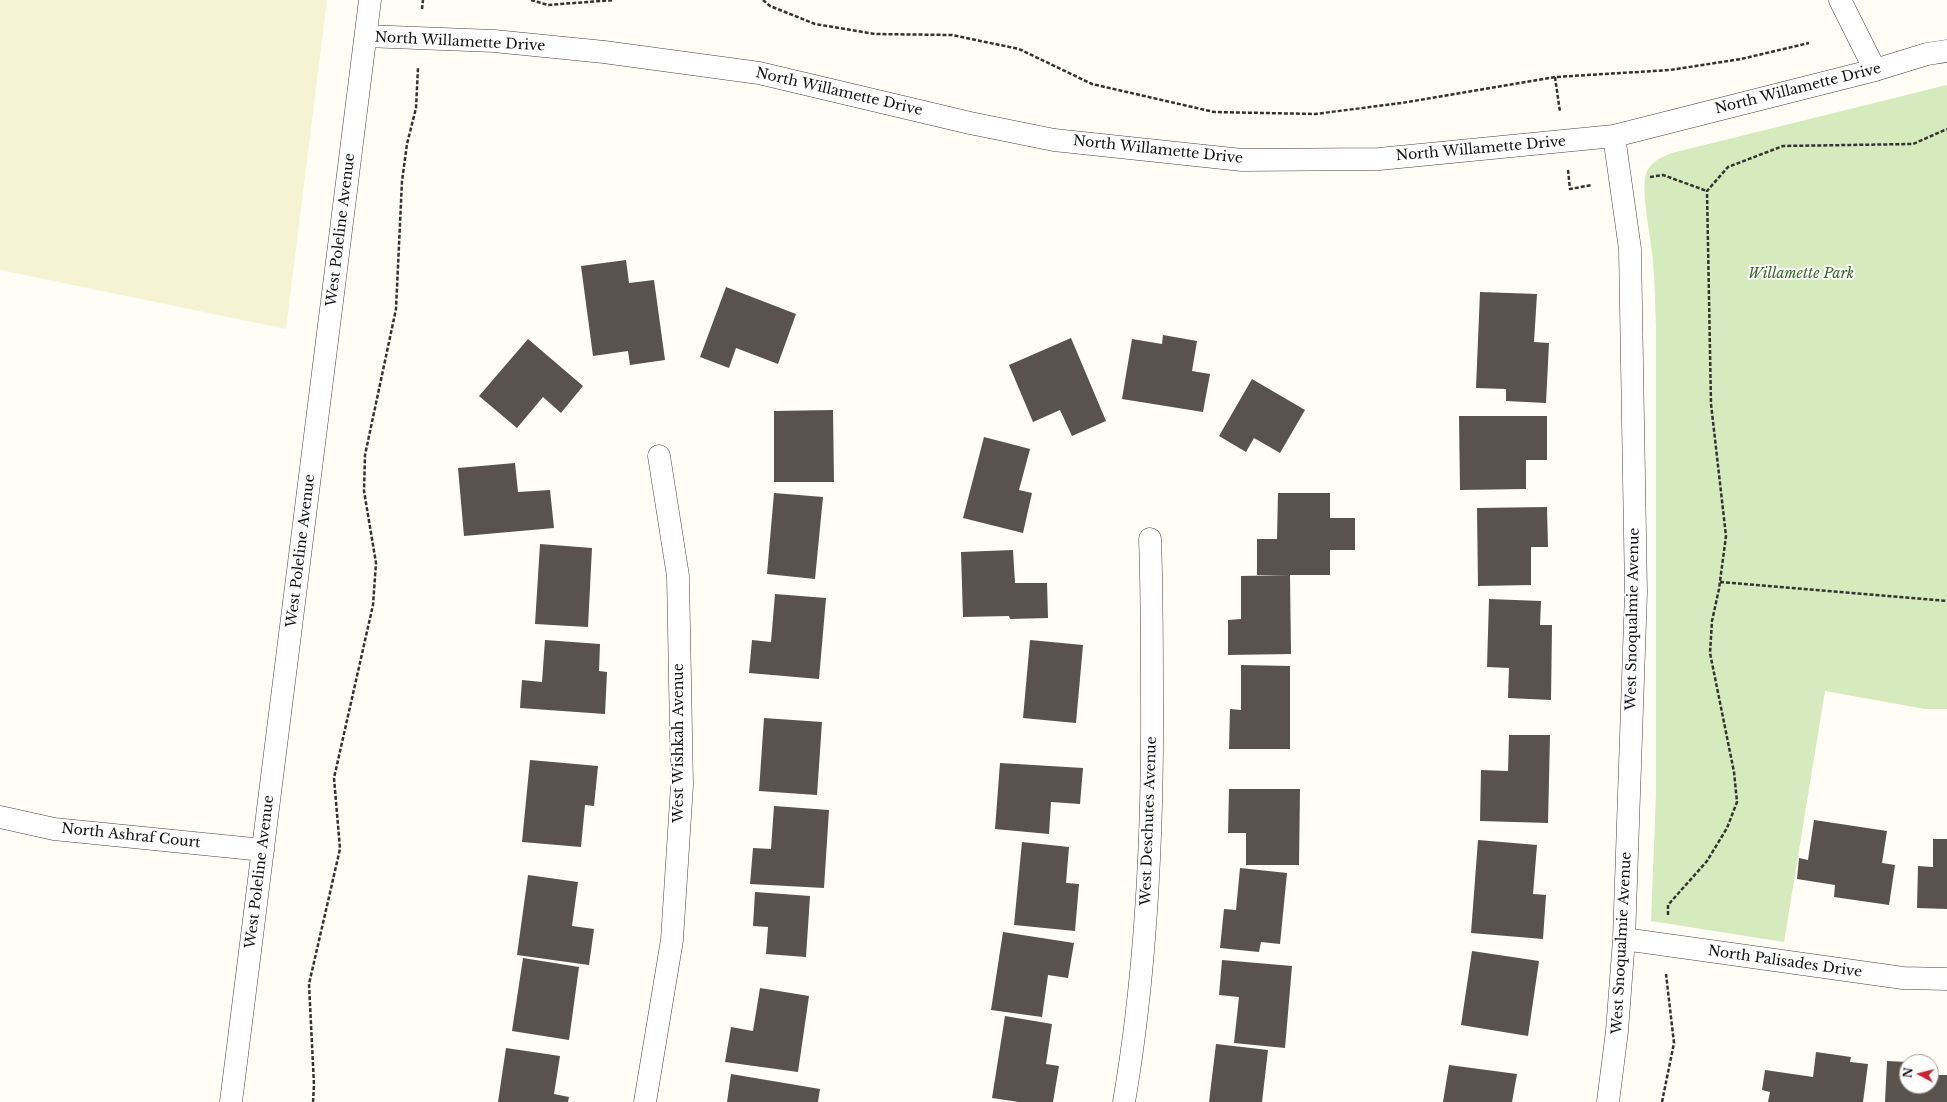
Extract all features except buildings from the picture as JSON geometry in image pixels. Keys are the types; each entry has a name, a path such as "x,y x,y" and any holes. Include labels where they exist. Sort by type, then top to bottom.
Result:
{"street":[{"name":"West Poleline Avenue","path":"231,1102 370,0"},
{"path":"1840,0 1875,70"},
{"name":"North Willamette Drive","path":"366,36 494,41 604,52 759,73 970,123 1054,140 1242,160 1379,159 1614,136 1875,70 1927,54 1947,50"},
{"name":"West Snoqualmie Avenue","path":"1608,1102 1617,1031 1624,939 1636,584 1630,249 1614,136"},
{"name":"West Wishkah Avenue","path":"645,1102 672,940 682,785 678,576 658,456"},
{"name":"West Deschutes Avenue","path":"1124,1102 1144,942 1150,858 1153,780 1152,588 1150,539"},
{"name":"North Ashraf Court","path":"0,817 54,829 263,850"},
{"name":"North Palisades Drive","path":"1624,939 1903,978 1947,979"}],"path":[{"path":"313,1102 314,1086 309,984 340,849 334,778 373,605 376,563 364,491 364,455 396,309 402,181 407,144 416,108 423,0"},
{"path":"531,0 548,5 614,0"},
{"path":"763,0 770,6 815,24 875,34 952,35 1020,49 1092,84 1214,112 1316,114 1402,103 1555,77 1670,70 1741,60 1809,44"},
{"path":"1662,1102 1674,1043 1665,982 1668,905 1708,861 1727,828 1737,802 1734,772 1710,653 1712,621 1720,582 1726,536 1711,404 1707,191 1728,167 1782,146 1914,144 1947,129"},
{"path":"1720,582 1947,601"}],"shaded area":[{"path":"0,0 327,0 286,329 0,270"}],"green space":[{"name":"Willamette Park","path":"1947,85 1947,709 1925,709 1825,691 1784,942 1651,921 1656,794 1656,327 1653,262 1644,189 1647,171 1654,162 1672,153"}]}
